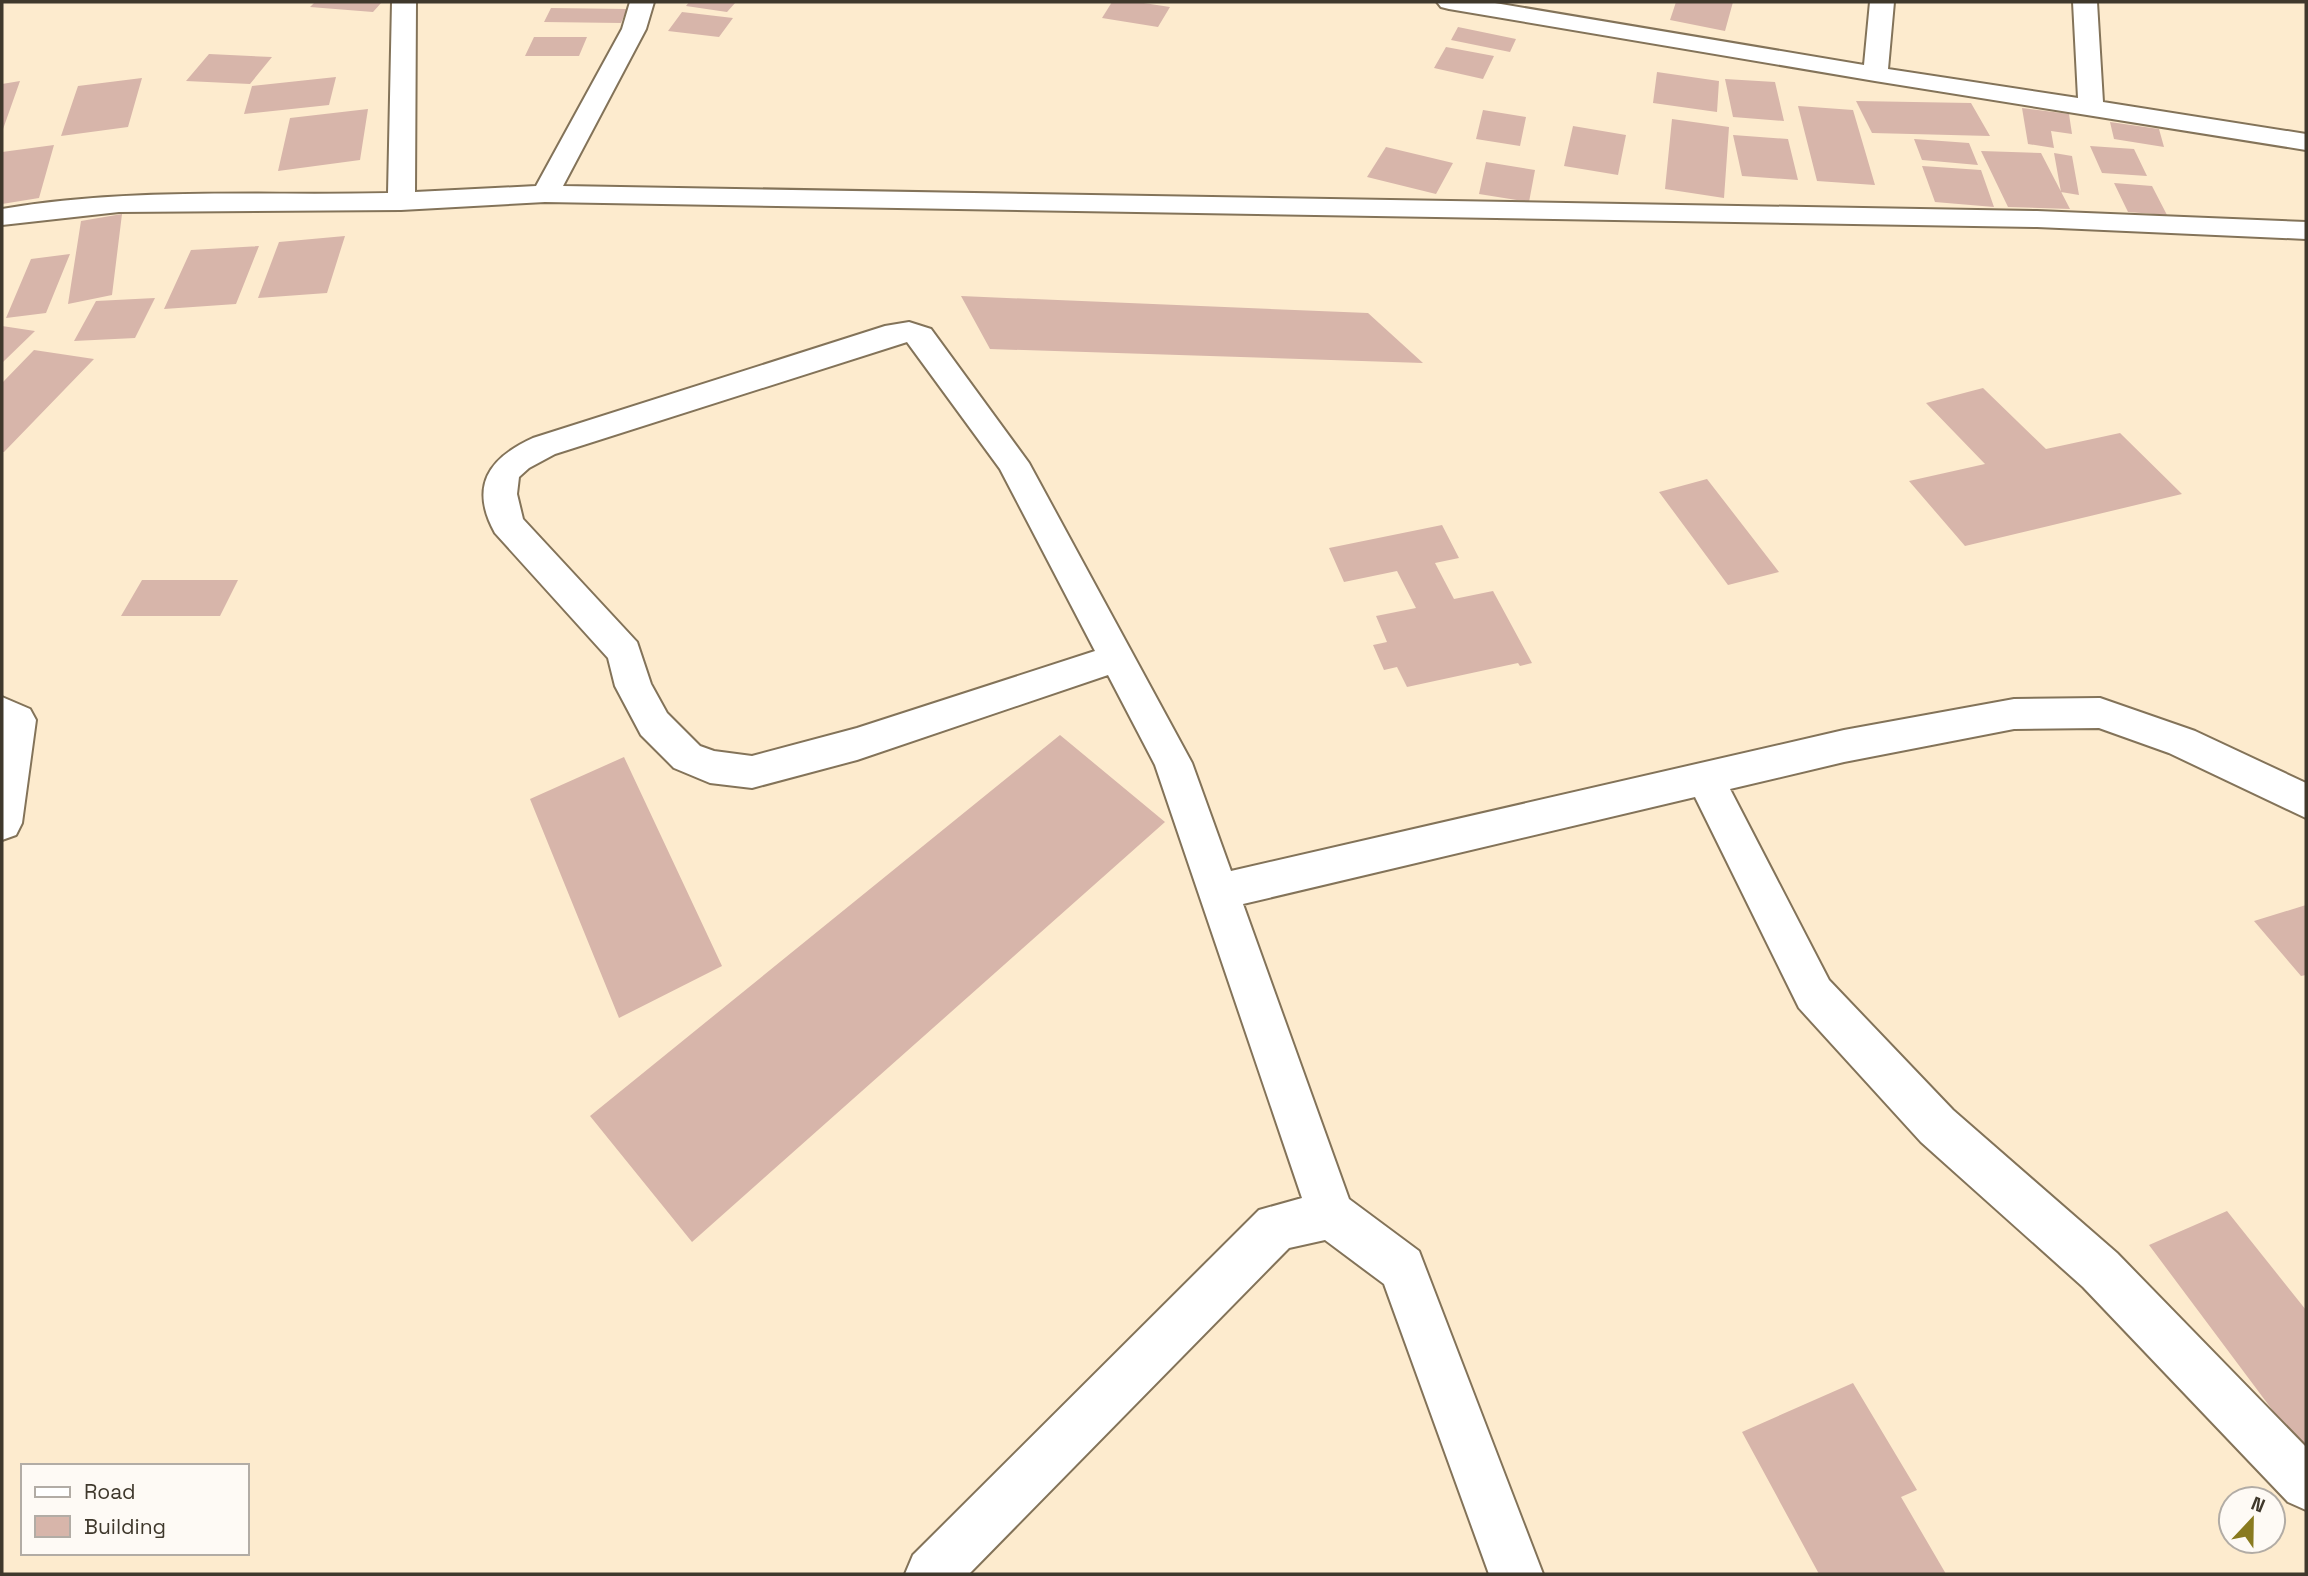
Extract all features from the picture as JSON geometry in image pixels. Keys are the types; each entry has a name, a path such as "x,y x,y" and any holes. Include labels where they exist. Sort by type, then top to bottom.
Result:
{"street":[{"path":"401,202 404,2"},
{"path":"545,194 634,29 642,2"},
{"path":"1875,74 1882,2"},
{"path":"2085,2 2091,108"},
{"path":"1464,3 1875,74 2306,142"},
{"path":"2,217 32,211 130,202 401,202 545,194 2037,219 2306,231"},
{"path":"1117,658 857,744 752,772 710,767 687,757 654,724 633,686 624,652 507,524 499,496 504,470 516,459 544,446 685,403 896,332 909,332 920,337 1013,463 1117,658 1172,763 1331,1215 1402,1268 1516,1574"},
{"path":"2,712 17,720 2,823"},
{"path":"1218,892 1844,746 2014,714 2100,713 2182,741 2306,801"},
{"path":"1705,779 1814,994 1937,1126 2100,1270 2306,1484"},
{"path":"932,1574 1276,1227 1331,1215"}],"building":[{"path":"315,2 382,2 373,12 310,7"},
{"path":"689,2 736,2 727,12 686,6"},
{"path":"1112,2 1137,2 1170,7 1158,27 1102,18"},
{"path":"1676,2 1733,2 1725,31 1670,20"},
{"path":"551,8 627,9 621,23 544,22"},
{"path":"682,12 733,18 719,37 668,31"},
{"path":"1458,27 1516,39 1510,52 1451,40"},
{"path":"534,37 587,37 579,56 525,56"},
{"path":"1446,47 1494,56 1483,79 1434,68"},
{"path":"209,54 272,57 250,84 186,81"},
{"path":"1657,72 1719,81 1717,112 1653,103"},
{"path":"336,77 329,105 244,114 252,86"},
{"path":"142,78 128,127 61,136 78,86"},
{"path":"1725,79 1775,82 1784,121 1733,117"},
{"path":"20,81 2,132 2,84"},
{"path":"1856,101 1971,103 1990,136 1872,133"},
{"path":"1798,106 1853,110 1875,185 1817,181"},
{"path":"2022,108 2069,114 2072,134 2051,131 2054,148 2028,144"},
{"path":"368,109 360,160 278,171 290,118"},
{"path":"1483,110 1526,117 1520,146 1476,139"},
{"path":"1672,119 1729,127 1724,198 1665,189"},
{"path":"2110,122 2159,129 2164,147 2114,139"},
{"path":"1573,126 1626,135 1618,175 1564,166"},
{"path":"1733,135 1788,139 1798,180 1742,176"},
{"path":"1914,139 1969,143 1978,165 1922,160"},
{"path":"54,145 39,198 2,204 2,152"},
{"path":"2090,146 2134,149 2147,176 2102,173"},
{"path":"1386,147 1453,163 1436,194 1367,177"},
{"path":"1981,151 2041,153 2070,209 2008,207"},
{"path":"2054,153 2072,156 2079,195 2061,192"},
{"path":"1486,162 1535,170 1529,202 1479,194"},
{"path":"1922,166 1981,170 1994,207 1935,202"},
{"path":"2114,183 2152,186 2167,215 2128,212"},
{"path":"122,214 112,295 68,304 81,221"},
{"path":"345,236 327,293 258,298 279,242"},
{"path":"259,246 236,304 164,309 191,250"},
{"path":"70,254 46,313 6,318 31,259"},
{"path":"961,296 1368,313 1423,363 990,349"},
{"path":"155,298 135,338 74,341 96,301"},
{"path":"2,326 35,331 2,363"},
{"path":"34,350 94,359 2,452 2,383"},
{"path":"1983,388 2046,449 2120,433 2182,494 1965,546 1909,481 1985,464 1926,403"},
{"path":"1707,479 1779,572 1728,585 1659,492"},
{"path":"1442,525 1459,558 1435,563 1454,599 1493,591 1532,663 1520,666 1518,663 1407,687 1397,667 1384,670 1373,645 1387,642 1376,616 1416,608 1397,571 1344,582 1329,548"},
{"path":"142,580 238,580 220,616 121,616"},
{"path":"1060,735 1165,822 692,1242 590,1116"},
{"path":"624,757 722,966 619,1018 530,799"},
{"path":"2306,905 2306,975 2301,976 2254,921"},
{"path":"2227,1211 2306,1310 2306,1455 2149,1245"},
{"path":"1853,1383 1917,1490 1901,1497 1946,1574 1819,1574 1742,1432"}]}
